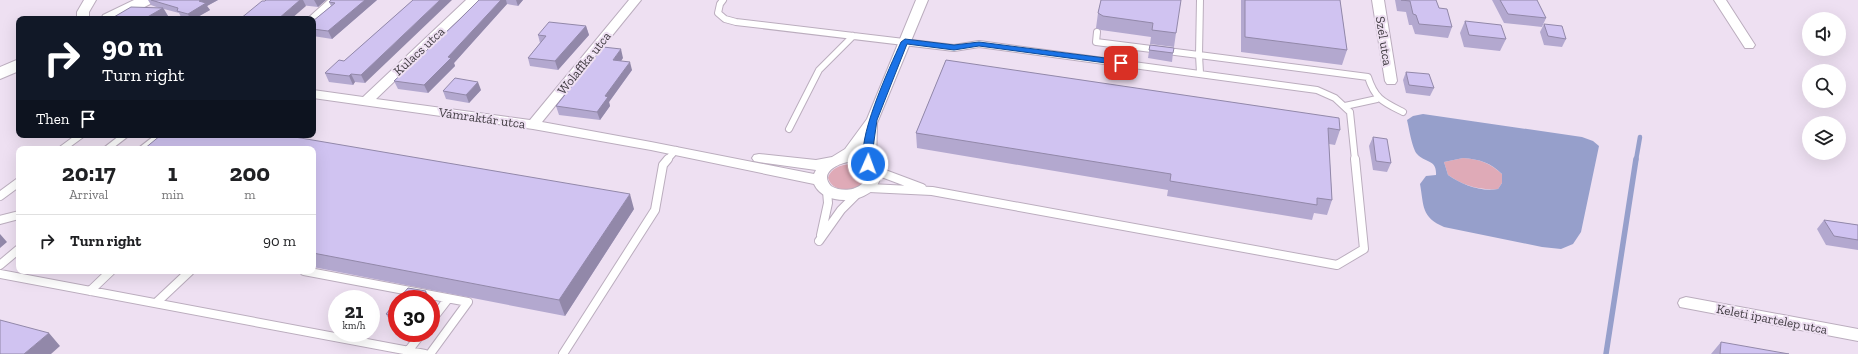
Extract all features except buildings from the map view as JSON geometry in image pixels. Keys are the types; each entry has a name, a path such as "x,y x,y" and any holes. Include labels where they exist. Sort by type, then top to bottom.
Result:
{"street":[{"path":"83,16 83,12 90,0"},
{"path":"115,16 146,0"},
{"path":"316,16 335,0"},
{"name":"Kulacs utca","path":"365,102 473,0"},
{"name":"Wolaffka utca","path":"533,126 635,0"},
{"path":"873,120 869,148 871,167 875,176 873,183 863,191 844,195 824,185 820,174 824,168 850,152 873,120 922,0"},
{"name":"Szél utca","path":"1378,0 1391,81"},
{"path":"1720,0 1749,45"},
{"path":"0,74 16,66"},
{"name":"Vámraktár utca","path":"316,94 533,126 676,150 824,185"},
{"name":"Vámraktár utca","path":"651,146 816,165 833,162"},
{"path":"833,162 854,159 871,167"},
{"name":"Keleti ipartelep utca","path":"1686,302 1858,335"}],"lane":[{"path":"723,0 720,4 718,12 724,19 736,22 954,48 979,44 1317,90 1334,98 1345,106 1350,112 1364,249 1337,265 932,191 863,191 844,207 819,241 828,202 824,185"},
{"path":"1200,0 1200,73"},
{"path":"1097,32 1096,42 1368,77 1371,89 1377,98 1403,112"},
{"path":"789,129 819,70 853,36"},
{"path":"1345,106 1377,98"},
{"path":"66,146 77,138"},
{"path":"112,146 121,138"},
{"path":"146,146 156,138"},
{"path":"563,354 655,210 663,165 676,150"},
{"path":"871,167 932,191"},
{"path":"0,196 16,184"},
{"path":"0,220 16,216"},
{"path":"0,265 16,252"},
{"path":"316,273 468,302 430,354"},
{"path":"0,274 425,354"},
{"path":"90,290 108,274"},
{"path":"156,303 187,274"},
{"path":"440,309 448,298"},
{"path":"408,351 415,342"}],"shaded area":[{"path":"1463,158 1484,162 1502,174 1502,183 1498,189 1478,188 1459,182 1448,175 1444,162"},
{"path":"850,164 860,167 866,172 867,175 863,184 854,188 843,189 830,183 828,178 834,169 839,166"}],"water":[{"path":"1423,114 1582,137 1593,141 1599,146 1581,232 1573,244 1561,249 1542,247 1444,227 1431,219 1427,215 1423,205 1420,184 1426,176 1436,175 1436,170 1433,164 1420,157 1415,151 1407,120 1413,116","holes":["1463,158 1489,164 1502,174 1502,183 1498,189 1478,189 1459,182 1448,175 1444,162"]}],"waterway":[{"path":"1636,160 1640,137"},
{"path":"1606,354 1636,159"}],"route":[{"path":"868,164 873,120 905,42 954,48 979,44 1121,63"}]}
